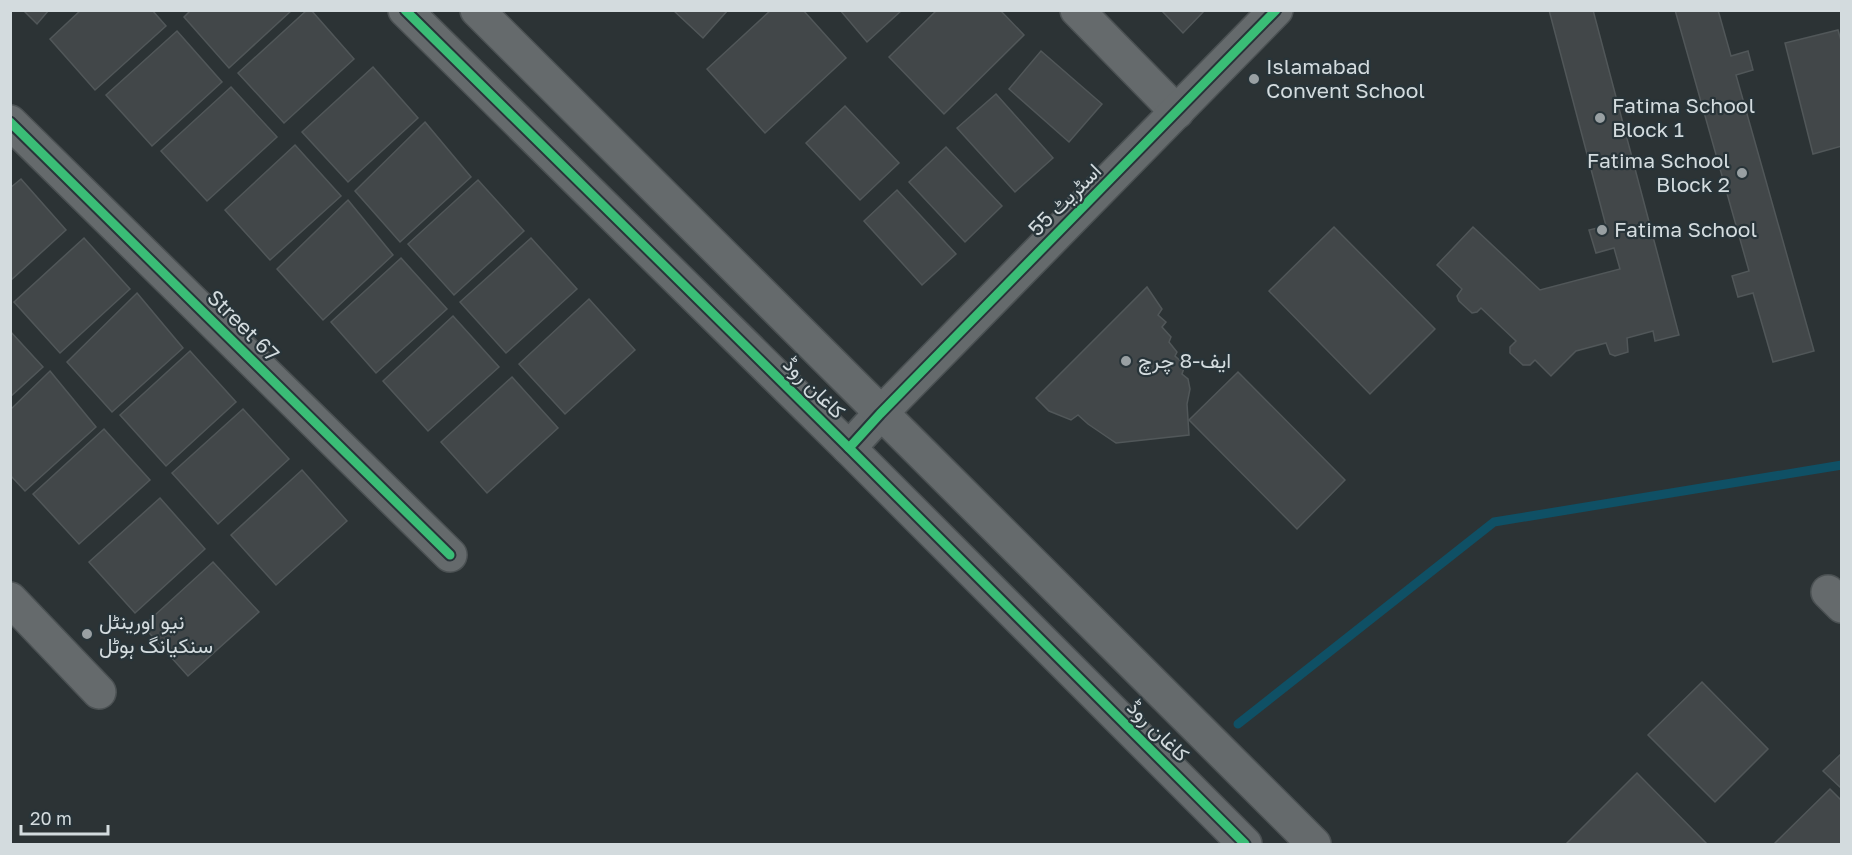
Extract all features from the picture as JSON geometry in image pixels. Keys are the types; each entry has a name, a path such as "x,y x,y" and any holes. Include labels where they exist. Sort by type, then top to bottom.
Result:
{"street":[{"name":"کاغان روڈ","path":"405,10 849,448 1245,844"},
{"name":"کاغان روڈ","path":"477,10 1314,844"},
{"path":"1077,10 1177,112"},
{"name":"اسٹریٹ 55","path":"849,448 1276,10"},
{"name":"Street 67","path":"10,122 450,555"},
{"path":"10,599 99,692"}],"building":[{"path":"23,10 49,10 37,24"},
{"path":"81,10 152,10 166,26 95,90 50,39"},
{"path":"191,10 292,10 229,68 184,17"},
{"path":"307,10 311,10 354,59 284,123 238,73"},
{"path":"673,10 728,10 703,38"},
{"path":"771,10 803,10 846,58 765,133 707,69"},
{"path":"840,10 902,10 867,42"},
{"path":"937,10 1000,10 1024,35 944,114 889,57"},
{"path":"1161,10 1205,10 1183,33"},
{"name":"Fatima School Block 1","path":"1549,10 1593,10 1679,335 1655,341 1653,331 1627,338 1628,352 1615,356 1610,354 1606,343 1576,351 1551,376 1535,360 1530,365 1523,365 1510,353 1510,347 1516,341 1481,308 1472,313 1459,301 1457,296 1462,289 1437,265 1473,227 1540,290 1620,269 1614,248 1596,253 1589,230 1606,226"},
{"name":"Fatima School Block 2","path":"1675,10 1718,10 1731,56 1748,51 1753,70 1736,75 1814,351 1773,362 1753,293 1738,297 1732,276 1749,271"},
{"path":"1838,30 1842,44 1842,146 1813,154 1785,43"},
{"path":"177,31 222,82 152,146 106,95"},
{"path":"1041,51 1102,104 1069,142 1009,89"},
{"path":"373,67 418,118 348,182 302,132"},
{"path":"231,87 277,137 207,201 161,151"},
{"path":"996,94 1053,158 1015,192 957,128"},
{"path":"845,106 899,163 860,200 806,143"},
{"path":"425,122 471,177 400,242 355,191"},
{"path":"295,145 341,196 270,260 225,210"},
{"path":"946,147 1002,206 965,242 909,182"},
{"path":"21,179 66,230 10,281 10,188"},
{"path":"478,180 524,231 454,295 408,244"},
{"path":"897,190 956,254 922,285 864,221"},
{"path":"348,200 393,255 323,320 277,269"},
{"path":"1334,227 1435,329 1370,394 1269,291"},
{"path":"84,238 130,289 60,353 14,302"},
{"path":"531,238 577,289 506,353 460,302"},
{"path":"401,258 447,309 376,373 331,322"},
{"name":"ایف-8 چرچ","path":"1147,287 1162,309 1158,315 1166,322 1162,327 1171,337 1169,342 1177,352 1175,356 1185,365 1182,374 1188,379 1190,389 1187,404 1189,435 1116,443 1078,415 1071,420 1049,411 1036,398"},
{"path":"137,293 183,348 112,412 67,362"},
{"path":"589,299 635,350 565,414 519,364"},
{"path":"453,316 499,367 428,431 383,381"},
{"path":"10,331 43,367 10,397"},
{"path":"190,351 236,402 166,466 120,415"},
{"path":"50,371 96,427 25,491 10,475 10,410"},
{"path":"1238,372 1345,480 1297,529 1189,420"},
{"path":"512,377 558,428 487,493 441,442"},
{"path":"243,409 289,459 218,524 172,473"},
{"path":"104,429 150,480 79,544 33,494"},
{"path":"302,470 347,521 276,585 231,535"},
{"path":"160,498 205,549 135,613 89,562"},
{"path":"213,562 259,612 188,676 143,626"},
{"path":"1702,682 1768,749 1715,802 1648,735"},
{"path":"1842,753 1842,789 1823,771"},
{"path":"1637,773 1707,844 1566,844"},
{"path":"1830,789 1842,801 1842,844 1774,844"}],"waterway":[{"path":"1238,724 1494,522 1842,465"}],"cycle path":[{"path":"405,10 849,448 1245,844"},
{"path":"849,448 1276,10"},
{"path":"10,122 450,555"}],"place":[{"name":"Islamabad Convent School","path":"1254,79"},
{"name":"Fatima School Block 1","path":"1600,118"},
{"name":"Fatima School Block 2","path":"1742,173"},
{"name":"Fatima School","path":"1602,230"},
{"name":"ایف-8 چرچ","path":"1126,361"},
{"name":"نیو اورینٹل سنکیانگ ہوٹل","path":"87,634"}]}
